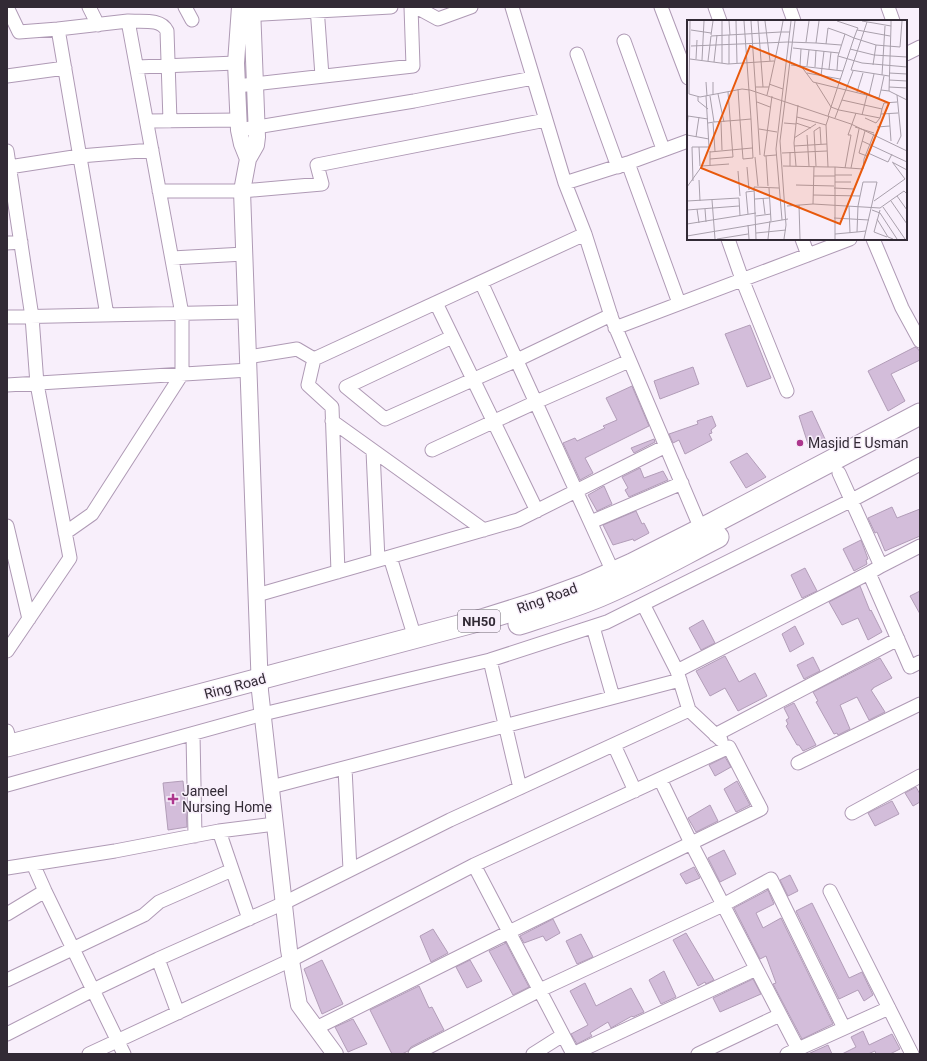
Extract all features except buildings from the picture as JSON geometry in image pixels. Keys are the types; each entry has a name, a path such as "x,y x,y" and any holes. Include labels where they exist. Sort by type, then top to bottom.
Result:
{"highway":[{"name":"Ring Road","path":"260,685 415,638 536,604 585,585 701,529 920,414"},
{"name":"Ring Road","path":"8,745 487,633 545,616 600,596 653,571 920,431"}],"street":[{"path":"7,7 19,32 128,21 159,23 166,31 170,121"},
{"path":"89,7 98,24"},
{"path":"185,7 192,20"},
{"path":"245,11 391,7"},
{"path":"237,86 413,66 411,7"},
{"path":"416,7 438,18 471,7"},
{"path":"512,7 565,183 585,234 615,328 701,529"},
{"path":"661,7 687,75"},
{"path":"714,7 720,20"},
{"path":"789,7 794,20"},
{"path":"888,7 893,20"},
{"path":"317,9 322,76"},
{"path":"245,11 236,63 239,125 242,144 248,159"},
{"path":"245,11 255,84 257,137 256,145 248,159 242,191 260,685 284,903 291,960 299,1005 335,1054"},
{"path":"65,533 92,514 182,374 182,314 128,21"},
{"path":"58,29 107,315"},
{"path":"624,42 662,149"},
{"path":"907,54 920,47"},
{"path":"577,54 679,303"},
{"path":"137,67 236,63"},
{"path":"7,76 65,68"},
{"path":"147,121 170,121 256,127 414,101 533,78"},
{"path":"159,191 242,191 322,184 317,165 546,120"},
{"path":"565,183 623,165 662,149 687,141"},
{"path":"10,167 80,156 152,150"},
{"path":"7,152 32,317 37,384 70,558 7,651"},
{"path":"314,359 585,234"},
{"path":"728,240 742,280 787,391"},
{"path":"802,240 808,255"},
{"path":"615,328 847,240"},
{"path":"873,240 902,308 915,320 920,341"},
{"path":"7,243 21,242"},
{"path":"172,258 244,254"},
{"path":"481,282 613,572"},
{"path":"436,303 537,511"},
{"path":"7,317 246,312"},
{"path":"452,337 346,387 385,419 517,360 611,315"},
{"path":"7,385 182,374 248,364 296,349 314,359"},
{"path":"314,359 308,385 332,407 338,572"},
{"path":"432,450 629,361"},
{"path":"332,421 484,530"},
{"path":"257,595 518,520 666,446"},
{"path":"373,451 384,558 415,638"},
{"path":"7,785 263,714 490,660 593,627 644,604 852,500 920,464"},
{"path":"839,473 881,566"},
{"path":"591,522 682,483"},
{"path":"7,526 28,619"},
{"path":"271,787 613,698 678,675 920,546"},
{"path":"869,573 898,639 917,668"},
{"path":"316,1028 761,809 729,747 690,710 678,675 644,604"},
{"path":"593,627 613,698"},
{"path":"715,734 898,639"},
{"path":"490,660 520,788"},
{"path":"798,764 920,704"},
{"path":"7,1034 158,959 284,903 450,820 690,710"},
{"path":"193,734 195,836"},
{"path":"614,745 635,791"},
{"path":"89,1054 291,960 474,865 729,747"},
{"path":"345,768 350,870"},
{"path":"852,813 920,776"},
{"path":"660,779 691,843 780,1015 792,1052 889,1008"},
{"path":"7,868 219,831 275,824"},
{"path":"219,831 249,919"},
{"path":"33,864 124,1054"},
{"path":"474,865 573,1054 756,969"},
{"path":"7,980 144,915 159,902 232,870"},
{"path":"415,1054 540,990 723,905 771,879 844,1028"},
{"path":"7,914 45,891"},
{"path":"830,891 912,1054"},
{"path":"158,959 178,1013"},
{"path":"698,1054 780,1015"},
{"path":"533,1054 563,1035"}],"place":[{"name":"Masjid E Usman","path":"800,443"},
{"name":"Jameel Nursing Home","path":"173,799"}]}
